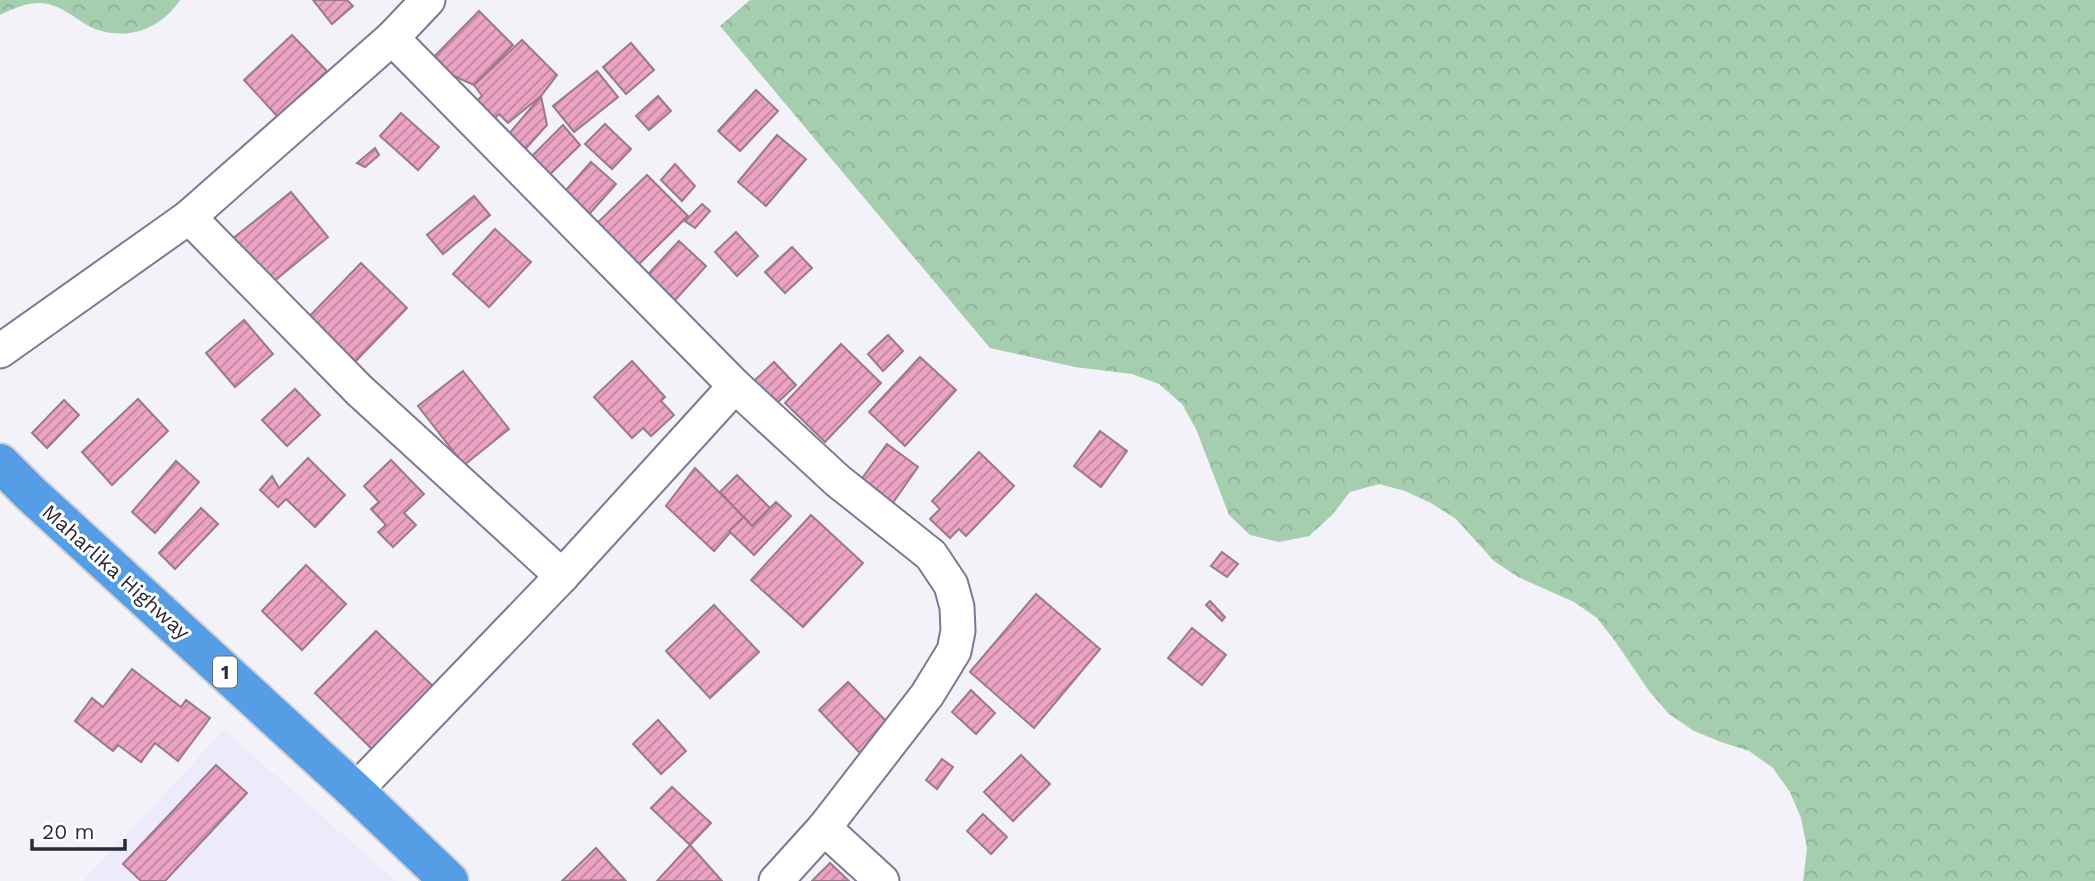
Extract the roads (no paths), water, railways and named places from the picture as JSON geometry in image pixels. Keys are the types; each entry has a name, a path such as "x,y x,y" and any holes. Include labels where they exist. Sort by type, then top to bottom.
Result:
{"highway":[{"name":"Maharlika Highway","path":"0,463 30,494 355,791 449,881"}],"street":[{"path":"0,351 189,217 392,38 428,0"},
{"path":"392,38 735,386 838,481 931,555 951,585 957,607 958,631 954,652 927,695 824,828 776,881"},
{"path":"189,217 359,390 562,576"},
{"path":"355,791 562,576 735,386"},
{"path":"824,828 882,881"}]}
